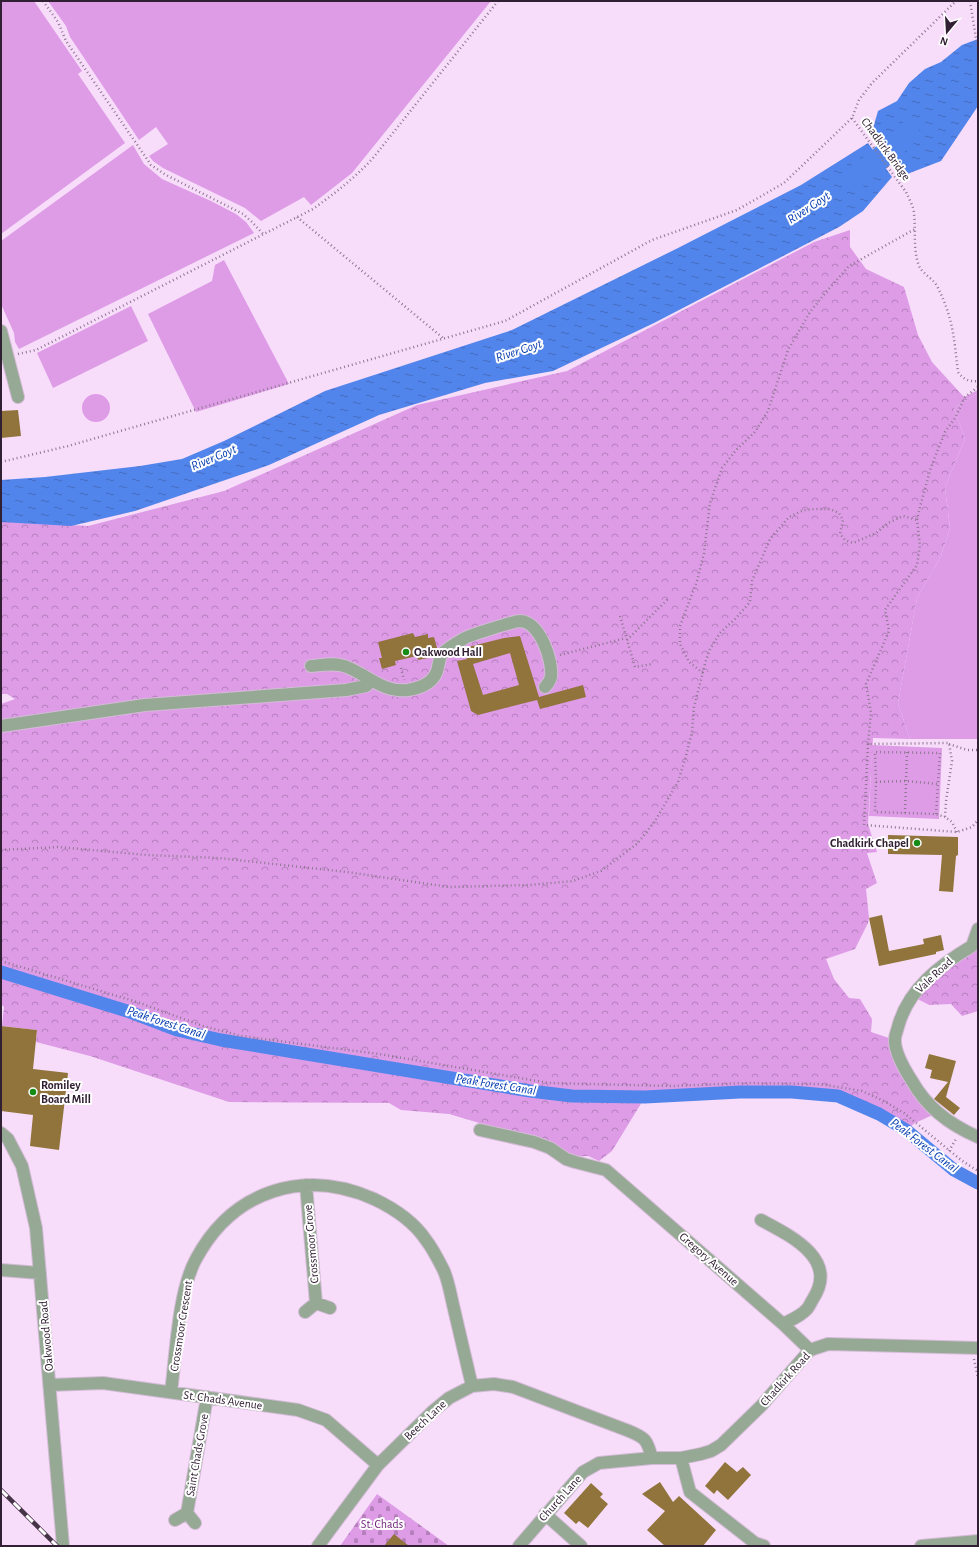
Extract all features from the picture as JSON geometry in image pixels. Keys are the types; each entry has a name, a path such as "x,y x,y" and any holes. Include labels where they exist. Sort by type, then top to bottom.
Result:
{"street":[{"path":"1,331 18,397"},
{"path":"311,666 340,665 347,667 371,682 388,688 403,690 423,686 431,680 436,672 442,654 466,637 518,621 528,622 535,628 542,638 551,675 550,682 545,687"},
{"path":"1,726 145,705 346,690 366,686 371,682"},
{"name":"Vale Road","path":"978,929 972,946 952,958 932,974 912,996 901,1017 895,1040 900,1061 917,1091 937,1113 961,1130 978,1137"},
{"name":"Gregory Avenue","path":"480,1130 534,1142 550,1148 575,1162 606,1170 784,1324 810,1350"},
{"name":"Oakwood Road","path":"1,1134 8,1139 22,1166 36,1228 63,1546"},
{"name":"Crossmoor Grove","path":"306,1185 316,1303"},
{"name":"Crossmoor Crescent","path":"171,1392 181,1313 188,1279 195,1260 204,1244 219,1226 246,1203 275,1190 306,1185 330,1186 352,1191 381,1203 411,1224 426,1239 444,1272 472,1386"},
{"path":"761,1220 784,1232 801,1244 815,1258 821,1275 819,1290 806,1310 784,1324"},
{"path":"1,1270 40,1273"},
{"path":"304,1312 316,1303 330,1308"},
{"name":"Chadkirk Road","path":"681,1458 701,1454 721,1445 762,1405 810,1350 828,1344 975,1348"},
{"name":"St. Chads Avenue","path":"50,1384 103,1383 298,1410 326,1420 378,1465"},
{"name":"Beech Lane","path":"318,1546 378,1465 432,1412 449,1398 472,1386 494,1384 514,1387 636,1434 643,1437 647,1442 652,1458"},
{"name":"Saint Chads Grove","path":"187,1514 207,1397"},
{"name":"Church Lane","path":"519,1546 545,1514 583,1472 599,1463 652,1458 681,1458"},
{"path":"681,1458 690,1492 755,1543 764,1546"},
{"name":"Saint Chads Grove","path":"175,1520 187,1514"},
{"name":"Saint Chads Grove","path":"187,1514 195,1523"},
{"path":"545,1514 581,1546"},
{"path":"921,1546 978,1542"}],"path":[{"path":"43,1 58,22 66,41 152,165 166,175 243,214 263,234"},
{"path":"8,357 36,350 313,209 358,175 498,1"},
{"path":"1,462 68,446 505,321 652,240 737,210 784,182 852,118 859,100 872,83 956,1"},
{"path":"970,1 978,51"},
{"name":"Chadkirk Bridge","path":"852,118 906,192 914,213 914,246 918,264 920,270 935,283 952,322 958,372 965,379 978,381"},
{"path":"297,217 444,338"},
{"path":"703,673 689,662 680,644 680,626 698,581 704,553 710,503 722,468 736,450 755,432 768,411 788,350 810,312 826,292 849,266 914,229"},
{"path":"978,387 965,397 946,432 931,467 918,520 920,545 917,566 885,610 889,631 866,684 871,712 864,825 957,832 972,827 978,820"},
{"path":"1,850 58,847 147,855 219,858 347,872 449,887 530,885 573,881 601,871 638,843 655,821 678,782 692,732 694,707 710,649 720,633 750,602 752,581 770,539 789,516 804,510 830,509 839,513 843,520 840,534 845,540 853,543 876,533 888,523 903,516 918,520"},
{"path":"548,658 626,639 669,598"},
{"path":"620,616 635,667 652,664"},
{"path":"868,744 948,744 967,750 978,750"},
{"path":"945,817 952,761 948,744"},
{"path":"936,814 940,753 875,752 876,782 874,812 936,814 945,817 952,822 957,832"},
{"path":"904,813 907,752"},
{"path":"876,782 905,781 939,784"},
{"path":"1,961 137,1002 203,1026 241,1036 379,1054 549,1083 672,1086 746,1083 820,1084 862,1091 884,1101 904,1114 961,1160 978,1171"},
{"path":"975,1348 978,1378"}],"green space":[{"path":"1,1 34,1 82,71 78,74 125,143 1,234"},
{"path":"48,1 491,1 352,173 311,205 304,197 261,221 245,208 163,168 153,161 149,156 168,144 156,127 139,140 70,37 66,26"},
{"path":"133,145 144,164 162,179 236,214 246,222 254,233 19,349 15,342 14,333 1,304 1,241"},
{"path":"850,230 850,247 866,269 904,287 918,335 932,362 964,397 978,390 978,393 954,408 965,439 945,487 950,528 941,556 917,598 898,703 910,739 873,738 868,824 877,852 867,853 877,883 866,889 869,918 868,923 855,949 826,959 834,979 849,998 860,999 872,1019 871,1032 895,1040 937,1113 915,1123 906,1130 882,1115 856,1102 822,1093 758,1092 645,1097 612,1151 599,1161 588,1156 568,1157 558,1146 449,1114 401,1110 389,1103 229,1102 90,1056 36,1042 37,1030 2,1026 4,1007 1,1004 1,704 15,699 7,694 1,694 1,521 88,526 224,491 417,405 567,371 814,242"},
{"path":"224,260 289,384 196,412 148,314 212,281 215,265"},
{"path":"131,306 148,341 53,388 37,353"},
{"path":"978,393 978,739 910,739 898,703 917,598 941,556 950,528 945,487 965,439 954,408"},
{"path":"96,394 106,398 110,408 106,418 96,422 86,418 82,408 86,398"},
{"path":"872,745 942,748 939,819 869,816"},
{"path":"978,931 978,1011 962,1016 951,1004 929,1005 912,996"},
{"name":"St. Chads","path":"377,1494 449,1546 340,1546"}],"water":[{"path":"978,39 978,106 941,161 902,176 871,135 878,111 897,101 909,83 925,69 941,62 962,45"},
{"path":"868,143 892,177 863,211 839,227 654,323 553,371 485,383 379,415 269,465 135,511 71,526 1,522 1,480 45,477 140,466 182,459 224,441 325,391 512,330 801,185"}],"building":[{"path":"18,410 21,436 1,438 1,411"},
{"name":"Oakwood Hall","path":"413,633 415,637 428,634 428,638 434,637 437,648 432,650 433,654 428,655 428,658 418,660 417,656 395,661 396,665 382,669 379,658 382,658 378,642"},
{"path":"520,636 539,697 583,685 586,697 540,709 537,700 478,715 471,711 457,661 467,659 464,648 504,638","holes":["510,653 519,685 483,695 473,664"]},
{"path":"888,835 958,837 958,855 956,856 953,892 939,891 942,855 888,854"},
{"path":"882,915 889,951 924,944 923,939 941,935 944,950 936,952 936,954 879,966 869,918"},
{"name":"Romiley Board Mill","path":"1,1026 37,1030 33,1069 68,1073 59,1150 30,1146 33,1115 1,1111"},
{"path":"929,1054 956,1061 946,1097 960,1108 954,1115 934,1099 948,1082 930,1078 932,1070 925,1068"},
{"path":"725,1462 737,1472 743,1467 751,1475 728,1500 717,1490 714,1494 705,1486"},
{"path":"660,1482 673,1502 679,1496 716,1530 703,1546 665,1546 647,1530 665,1511 642,1494"},
{"path":"591,1483 603,1494 600,1497 608,1504 588,1528 579,1521 576,1524 564,1513"},
{"path":"394,1534 409,1546 384,1546"}],"waterway":[{"name":"River Goyt","path":"854,178 874,164 908,133"},
{"name":"Peak Forest Canal","path":"1,972 127,1011 177,1030 221,1040 530,1091 572,1096 645,1097 740,1092 792,1092 838,1096 879,1114 906,1130 954,1170 978,1183"}],"railway":[{"path":"1,1490 57,1546"}],"place":[{"name":"Oakwood Hall","path":"406,652"},
{"name":"Chadkirk Chapel","path":"917,843"},
{"name":"Romiley Board Mill","path":"33,1092"}]}
